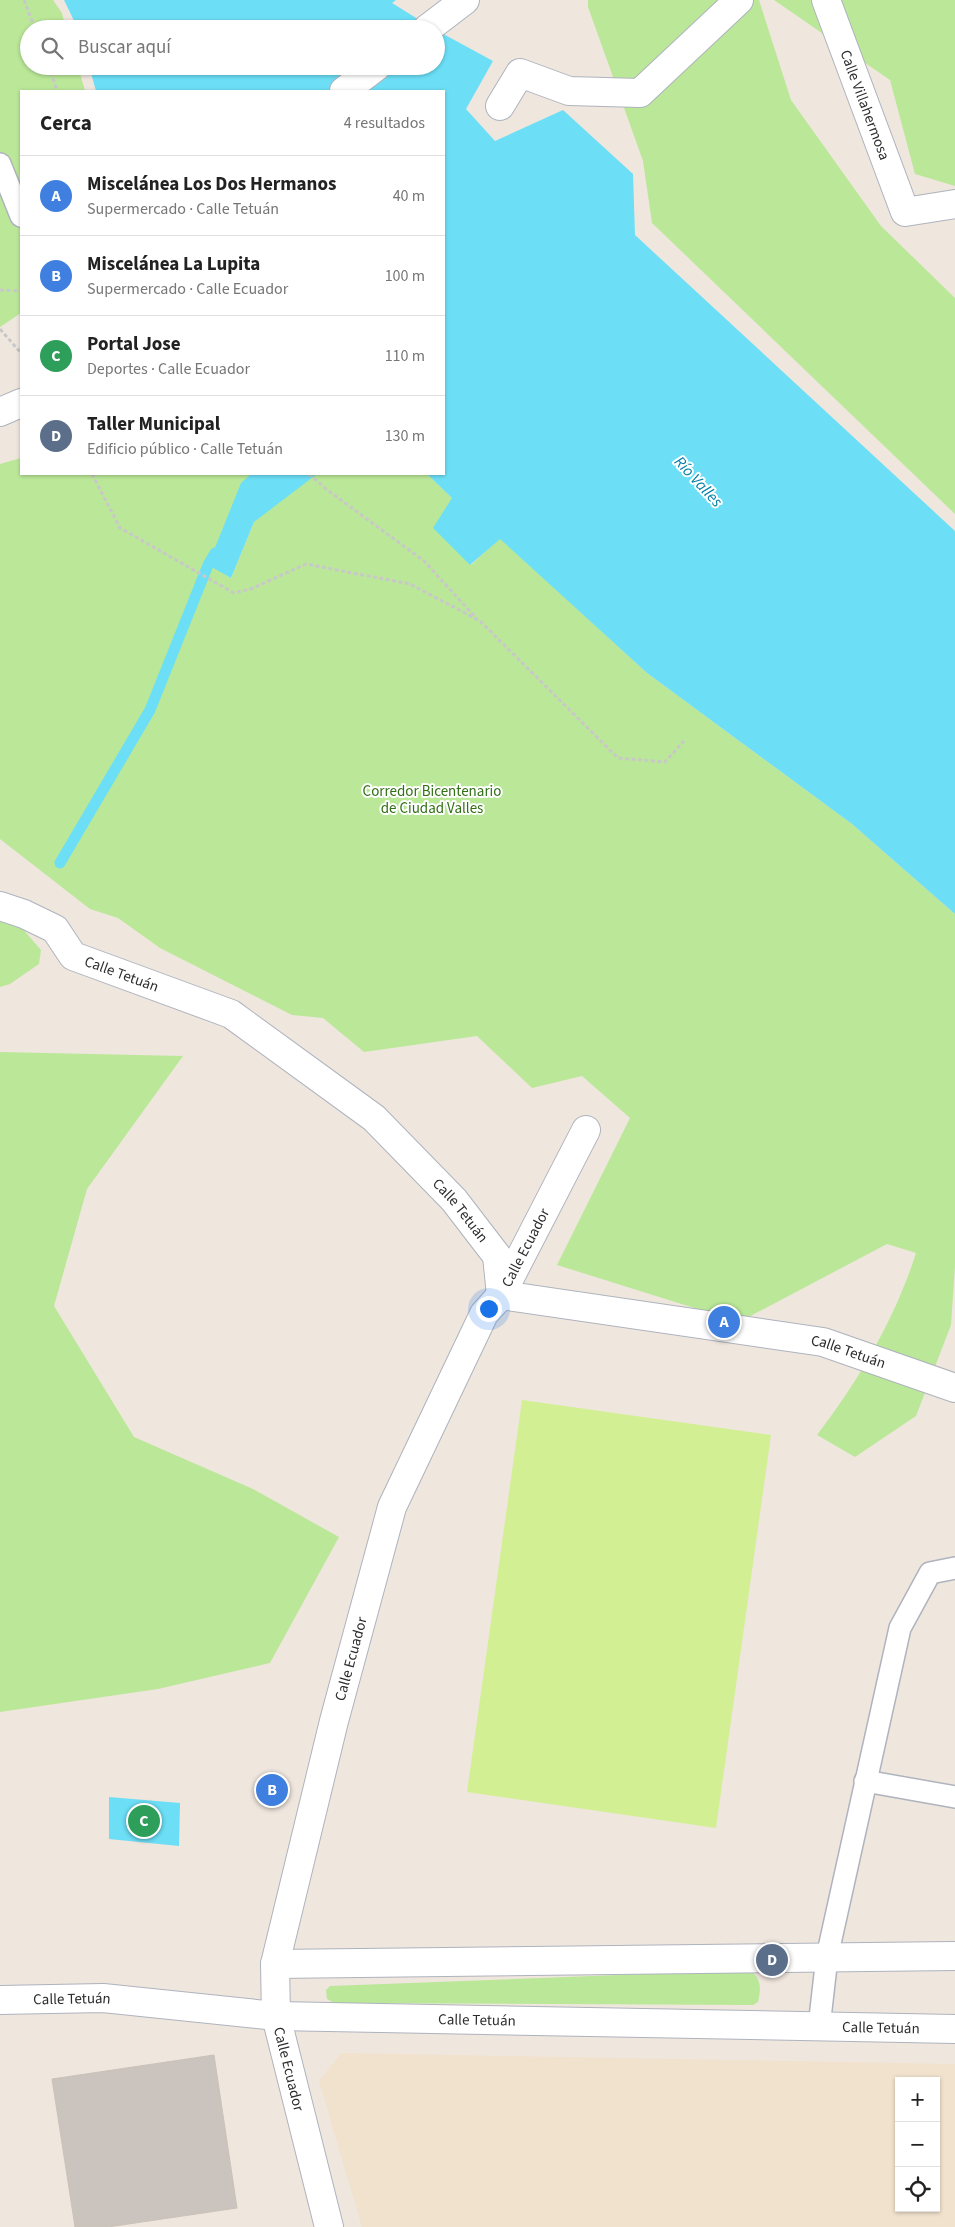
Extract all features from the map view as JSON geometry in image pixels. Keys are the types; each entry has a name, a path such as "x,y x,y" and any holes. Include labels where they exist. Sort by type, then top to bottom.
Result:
{"street":[{"path":"438,20 464,0"},
{"path":"500,106 520,73 569,91 640,93 739,0"},
{"name":"Calle Villahermosa","path":"826,0 905,212 955,204"},
{"path":"345,90 365,75"},
{"path":"0,412 20,403"},
{"name":"Calle Tetuán","path":"0,906 24,914 55,929 73,956 231,1014 374,1118 454,1200 496,1256 501,1295 823,1342 955,1388"},
{"name":"Calle Ecuador","path":"329,2227 276,2016 275,1964 334,1721 392,1508 484,1314 501,1295 586,1130"},
{"path":"275,1964 955,1956"},
{"name":"Calle Tetuán","path":"0,2000 103,1998 276,2016 819,2028 955,2029"}],"lane":[{"path":"0,164 20,214"},
{"path":"819,2028 828,1957 900,1628 930,1573 955,1568"},
{"path":"865,1781 955,1797"}],"path":[{"path":"24,0 32,20"},
{"path":"52,75 57,90"},
{"path":"0,290 20,291"},
{"path":"0,329 20,352"},
{"path":"93,475 120,528 234,593 253,588 306,564 410,584 480,621"},
{"path":"310,475 326,489 424,561 480,621 618,758 665,762 684,741"}],"shaded area":[{"path":"341,2053 955,2064 955,2227 362,2227 319,2081"}],"green space":[{"path":"0,0 53,0 62,13 64,20 20,20 20,75 81,75 85,90 20,90 20,314 0,327"},
{"path":"588,0 759,0 791,100 881,226 955,298 955,514 652,223 643,161 588,7"},
{"path":"774,0 955,0 955,186 915,174 890,80"},
{"name":"Corredor Bicentenario de Ciudad Valles","path":"20,458 20,475 264,475 208,564 231,578 254,522 295,475 428,475 452,498 471,565 500,538 647,673 852,824 955,914 955,1266 951,1325 916,1416 855,1457 817,1435 861,1371 887,1325 898,1302 916,1253 887,1244 739,1322 557,1265 630,1118 582,1076 532,1088 477,1036 364,1052 323,1018 292,1015 160,948 118,918 90,909 0,839 0,464"},
{"path":"0,919 21,927 41,950 39,964 10,984 0,987"},
{"path":"0,1052 183,1056 87,1189 54,1306 134,1437 253,1489 339,1537 270,1663 158,1689 0,1712"},
{"path":"522,1400 771,1435 716,1828 467,1792"},
{"path":"749,1970 756,1977 759,1984 758,2002 753,2005 334,2003 327,1999 326,1990 330,1986"}],"water":[{"path":"64,0 396,0 392,3 419,20 74,20"},
{"name":"Río Valles","path":"445,35 493,61 466,109 495,141 563,110 633,174 635,235 955,531 955,914 852,824 647,673 500,539 470,565 433,528 452,498 428,475 445,475 445,90 96,90 92,75 445,75"},
{"path":"250,475 316,475 254,522 231,578 208,565 241,483"},
{"path":"109,1797 180,1803 179,1846 109,1839"}],"building":[{"path":"214,2055 237,2208 108,2227 75,2227 52,2079"}],"waterway":[{"path":"60,863 150,710 208,565 215,553"}],"place":[{"name":"Miscelánea Los Dos Hermanos","path":"724,1322"},
{"name":"Miscelánea La Lupita","path":"272,1790"},
{"name":"Portal Jose","path":"144,1821"},
{"name":"Taller Municipal","path":"772,1960"}]}
